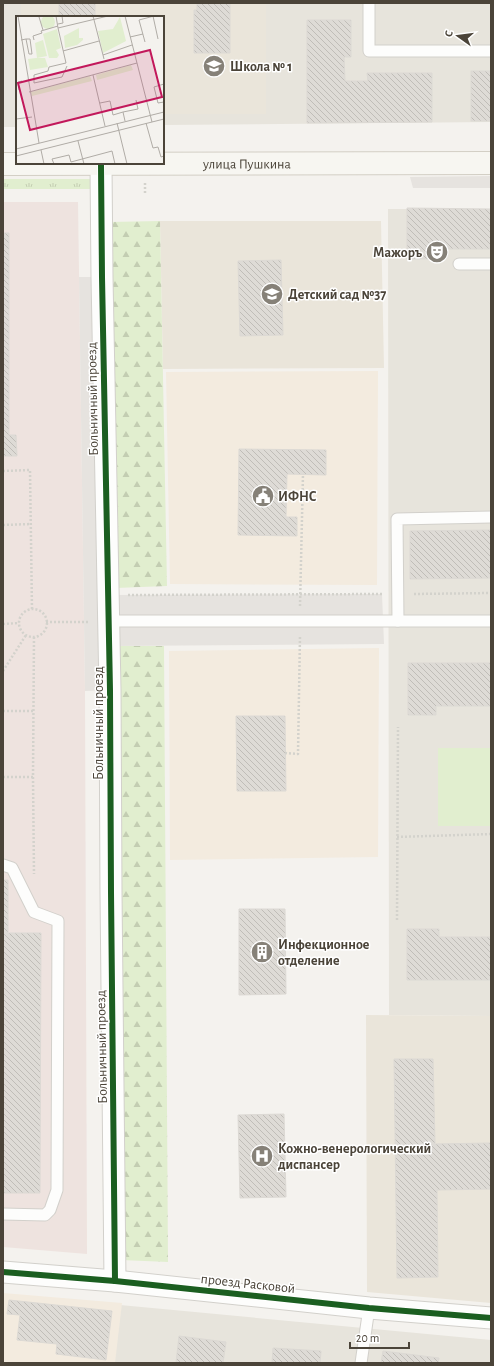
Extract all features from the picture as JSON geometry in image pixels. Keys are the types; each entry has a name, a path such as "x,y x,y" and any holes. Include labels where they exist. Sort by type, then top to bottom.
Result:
{"main road":[{"name":"улица Пушкина","path":"3,164 101,165 491,163"}],"street":[{"name":"Больничный проезд","path":"101,165 110,690 115,1281"},
{"name":"проезд Расковой","path":"3,1272 115,1281 369,1308 491,1318"}],"lane":[{"path":"369,3 368,51 491,51"},
{"path":"459,264 491,264"},
{"path":"398,621 397,519 491,517"},
{"path":"109,621 491,621"},
{"path":"3,865 12,868 34,912 58,921 58,1190 50,1210 45,1214 3,1214"},
{"path":"361,1363 369,1308"}],"path":[{"path":"3,471 30,470 32,609"},
{"path":"285,753 298,754 303,474"},
{"path":"3,525 31,524"},
{"path":"108,595 491,593"},
{"path":"32,609 38,610 43,614 46,622 46,627 42,633 34,636 28,636 22,632 19,624 21,615 25,611 32,609"},
{"path":"46,622 109,621"},
{"path":"3,624 19,624"},
{"path":"3,672 26,635"},
{"path":"34,636 34,880"},
{"path":"3,711 33,711"},
{"path":"397,920 398,727"},
{"path":"3,777 33,777"},
{"path":"397,837 491,834"}],"shaded area":[{"path":"3,3 491,3 491,122 164,125 164,16 16,16 16,127 3,127"},
{"name":"Школа № 1","path":"21,3 266,3 266,114 164,114 164,16 21,16"},
{"path":"491,176 491,188 413,188 410,177"},
{"path":"3,202 78,202 85,691 87,1254 3,1247"},
{"path":"388,209 491,209 491,1016 389,1015"},
{"name":"Детский сад №37","path":"160,221 381,221 384,368 163,369"},
{"path":"79,277 102,277 108,595 382,594 384,644 110,646 110,690 85,691"},
{"path":"378,371 377,585 170,584 166,372"},
{"path":"379,648 378,857 170,860 169,651"},
{"path":"366,1015 491,1016 491,1303 367,1292"},
{"path":"3,1293 122,1303 115,1363 3,1363"},
{"path":"3,1294 491,1340 491,1363 3,1363"}],"green space":[{"path":"3,179 93,179 98,189 3,189"},
{"path":"160,221 167,586 116,588 109,222"},
{"path":"116,646 164,646 168,1262 121,1260"},
{"path":"438,748 491,748 491,826 438,826"}],"building":[{"path":"59,3 95,3 95,16 59,16"},
{"path":"197,3 230,3 230,53 194,53 194,10 197,10"},
{"path":"307,20 351,20 351,57 344,57 345,81 368,81 367,73 432,73 432,122 307,123"},
{"path":"471,71 491,71 491,121 471,121"},
{"path":"407,208 491,209 491,249 443,249 443,259 407,259"},
{"path":"3,233 9,233 9,435 16,435 17,456 3,456"},
{"path":"281,260 283,335 240,336 238,261"},
{"name":"ИФНС","path":"239,449 326,450 326,475 287,474 286,517 297,517 297,536 238,535"},
{"path":"491,530 491,578 410,579 410,531"},
{"path":"408,663 491,663 491,706 436,706 436,715 408,715"},
{"path":"236,716 285,716 286,791 237,791"},
{"path":"3,880 8,880 8,933 41,933 40,1193 3,1193"},
{"name":"Инфекционное отделение","path":"239,909 285,909 286,994 239,995"},
{"path":"407,929 439,929 439,937 491,937 491,980 407,980"},
{"path":"394,1059 433,1059 435,1144 491,1143 491,1189 437,1190 438,1277 397,1278"},
{"name":"Кожно-венерологический диспансер","path":"284,1114 286,1197 240,1198 238,1115"},
{"path":"9,1300 112,1311 106,1360 56,1354 57,1344 17,1340 20,1315 7,1314"},
{"path":"179,1336 226,1342 223,1363 176,1363"},
{"path":"273,1348 321,1351 320,1363 272,1363"},
{"path":"383,1351 439,1358 438,1363 381,1363"}],"cycle path":[{"path":"101,165 110,690 115,1281"},
{"path":"3,1272 115,1281 369,1308 491,1318"}],"place":[{"name":"Школа № 1","path":"214,66"},
{"name":"Мажоръ","path":"437,252"},
{"name":"Детский сад №37","path":"272,294"},
{"name":"ИФНС","path":"263,496"},
{"name":"Инфекционное отделение","path":"262,952"},
{"name":"Кожно-венерологический диспансер","path":"262,1156"}]}
